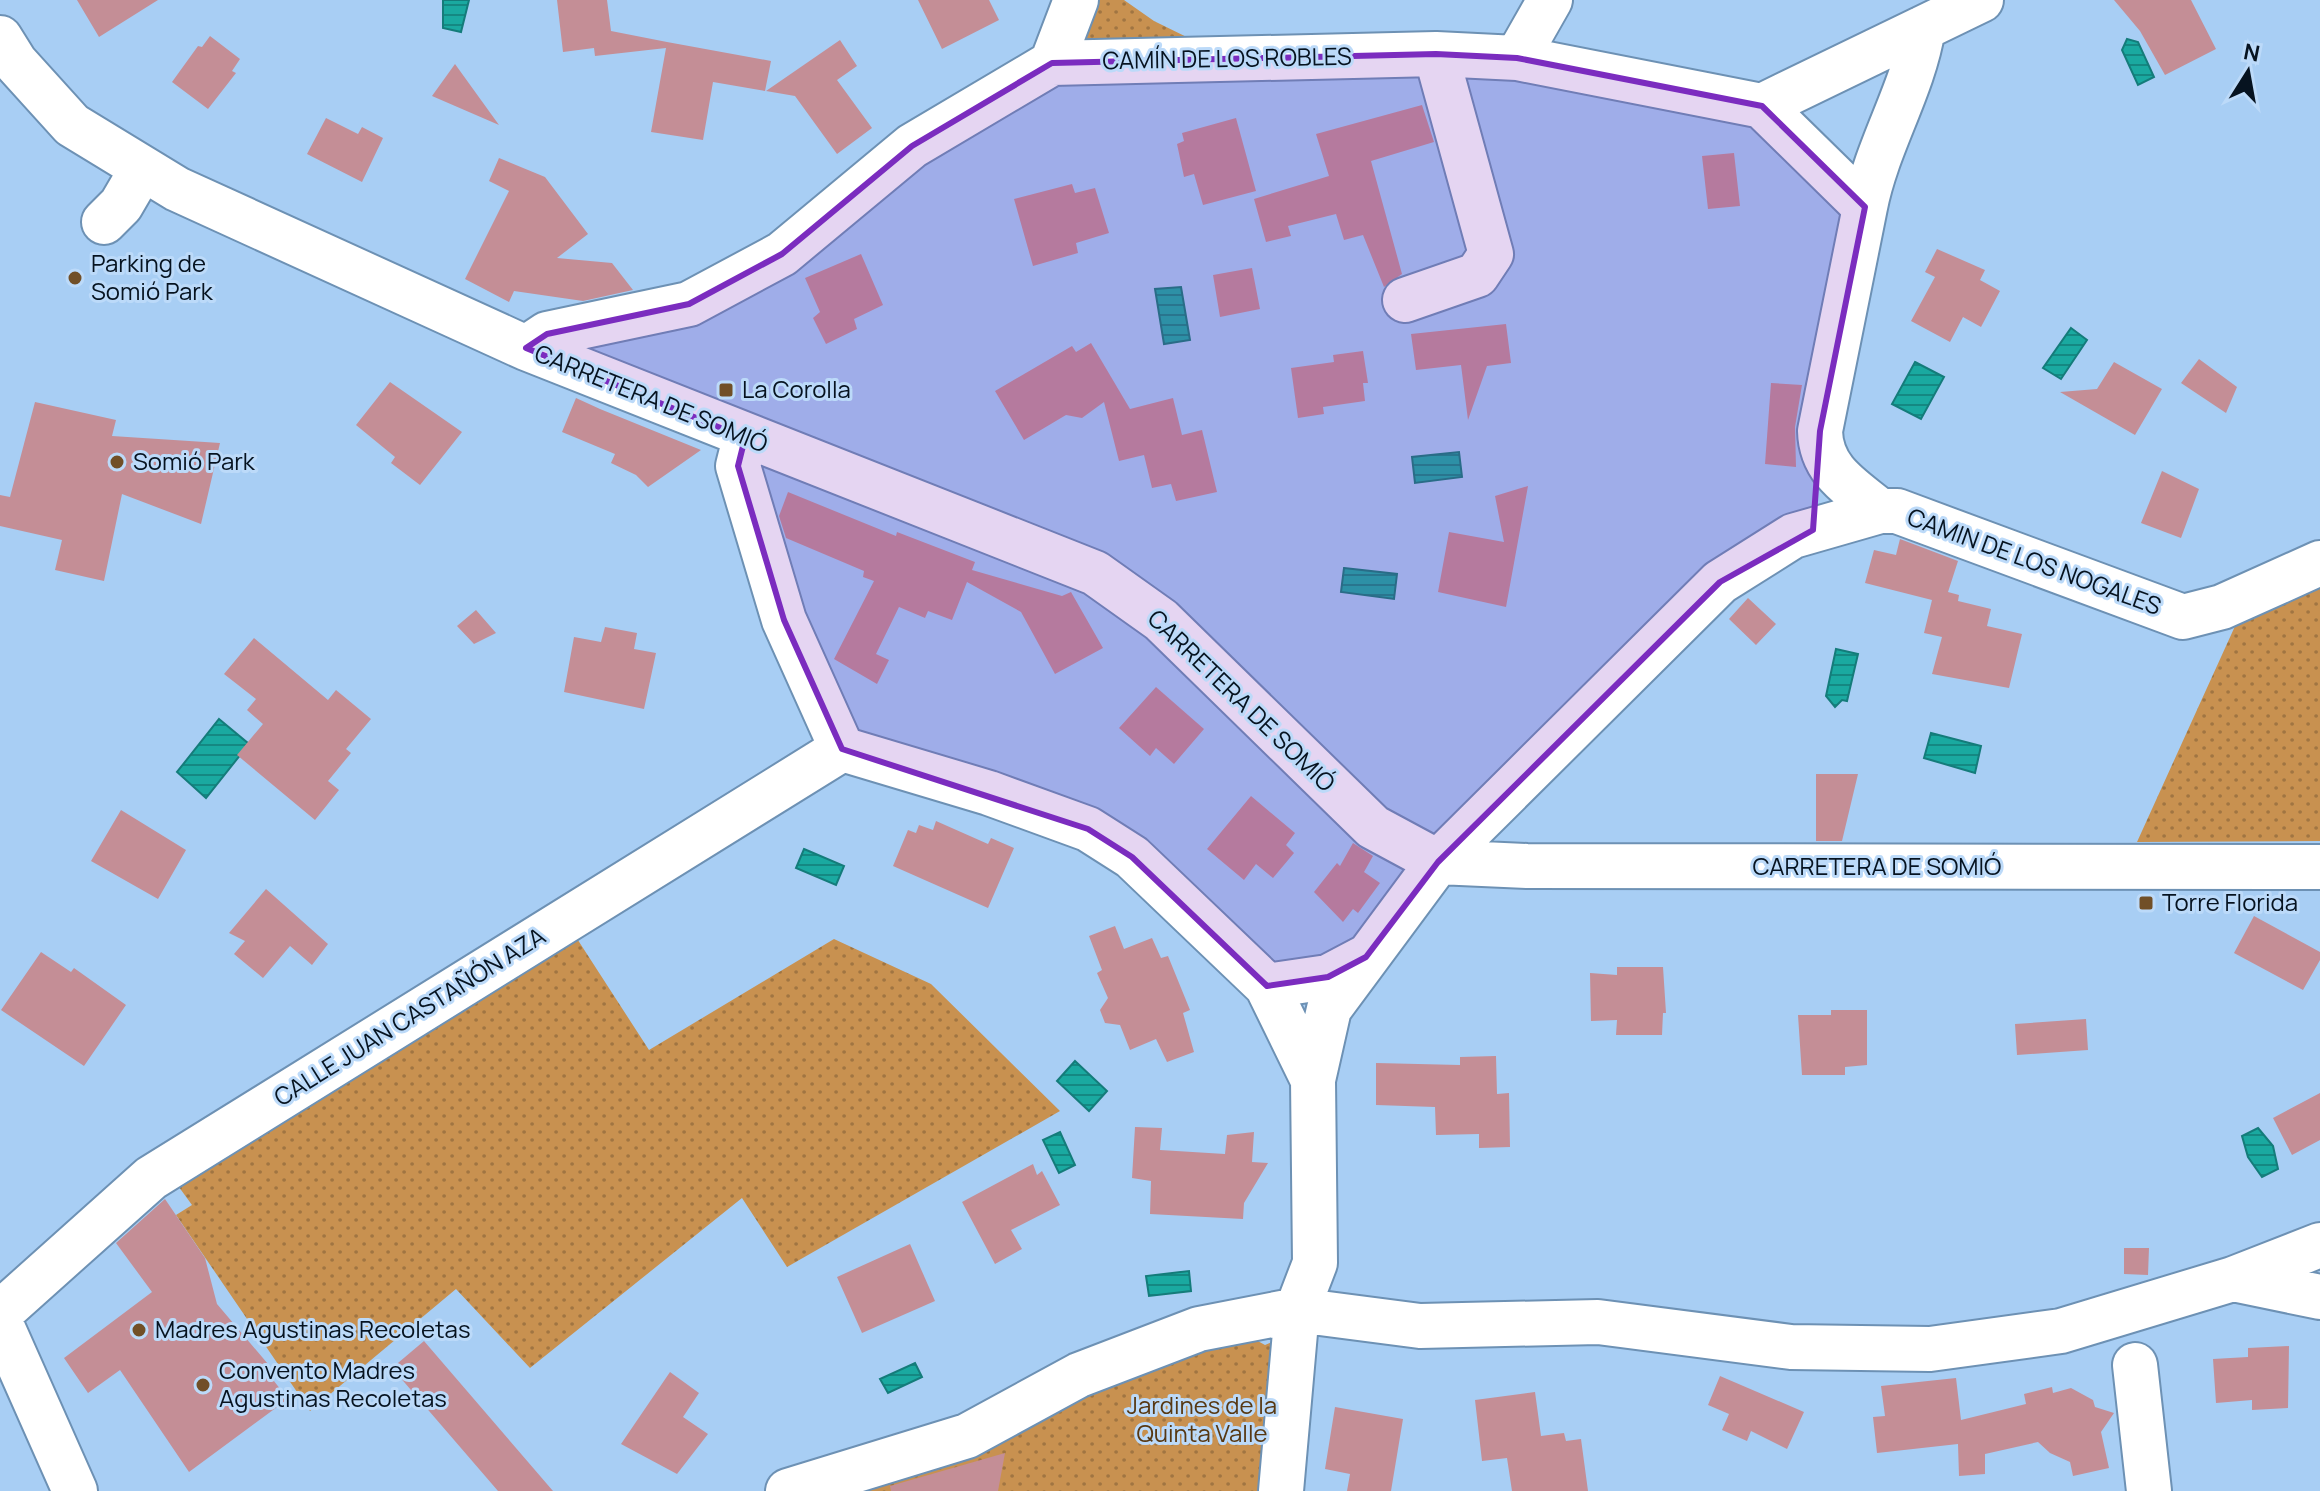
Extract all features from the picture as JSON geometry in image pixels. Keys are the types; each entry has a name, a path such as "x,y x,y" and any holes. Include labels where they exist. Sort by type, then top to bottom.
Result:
{"street":[{"path":"1052,63 1076,0"},
{"path":"1517,58 1550,0"},
{"path":"1865,207 1762,106 1981,0"},
{"path":"1813,530 1816,471 1821,453 1820,431 1873,166 1918,58 1923,28"},
{"name":"CARRETERA DE SOMIÓ","path":"0,38 15,62 72,125 177,189 526,348 745,438 1095,573 1161,620 1373,827 1438,862 1527,866 2320,867"},
{"path":"1405,300 1477,275 1491,254 1436,54"},
{"name":"CAMÍN DE LOS ROBLES","path":"526,348 547,334 689,304 782,254 912,146 1052,63 1436,54 1517,58 1762,106"},
{"path":"104,222 121,205 142,169"},
{"path":"745,438 738,466 784,620 842,749 989,793 1088,829 1132,857 1267,986 1313,1080 1315,1263 1297,1310 1281,1491"},
{"path":"1821,453 1840,478 1880,511"},
{"name":"CAMIN DE LOS NOGALES","path":"1313,1080 1329,1009 1438,862 1720,582 1793,536 1880,511 1897,511 2183,617 2222,607 2320,563"},
{"name":"CALLE JUAN CASTAÑÓN AZA","path":"0,1313 151,1178 842,749"},
{"path":"1267,986 1328,977 1366,957"},
{"path":"788,1491 967,1436 1079,1375 1199,1329 1297,1310 1420,1326 1598,1322 1791,1347 1930,1349 2061,1331 2233,1279 2320,1245"},
{"path":"2233,1279 2320,1297"},
{"path":"0,1322 71,1487"},
{"path":"2135,1365 2149,1491"}],"highlighted area":[{"path":"1436,54 1517,58 1762,106 1865,207 1820,431 1813,530 1720,582 1438,862 1366,957 1328,977 1267,986 1132,857 1088,829 842,749 784,620 738,466 745,438 526,348 547,334 689,304 782,254 912,146 1052,63"}],"green space":[{"path":"1091,0 1124,0 1154,21 1205,46 1072,52"},
{"path":"2320,579 2320,841 2137,842 2236,624"},
{"path":"574,934 649,1050 834,939 931,984 1060,1111 787,1267 742,1198 530,1368 456,1289 310,1411 176,1215 192,1205 176,1183"},
{"name":"Jardines de la Quinta Valle","path":"1245,1334 1265,1345 1274,1341 1267,1491 856,1491 974,1458 977,1450 1085,1386"}],"shaded area":[{"path":"443,0 469,0 461,32 443,28"},
{"path":"2127,39 2138,42 2154,77 2138,85 2122,50"},
{"path":"1181,287 1190,340 1164,344 1155,289"},
{"path":"2071,328 2087,340 2061,379 2043,368"},
{"path":"1915,362 1944,377 1921,419 1892,404"},
{"path":"1459,452 1462,477 1415,483 1412,457"},
{"path":"1344,568 1397,574 1394,599 1341,592"},
{"path":"1836,649 1858,654 1847,701 1842,700 1835,707 1826,696"},
{"path":"219,719 249,744 206,798 177,772"},
{"path":"1931,733 1981,746 1975,773 1924,758"},
{"path":"804,849 844,866 836,885 796,868"},
{"path":"1075,1061 1107,1091 1089,1111 1057,1081"},
{"path":"2258,1128 2273,1146 2278,1169 2262,1177 2248,1157 2242,1136"},
{"path":"1060,1132 1075,1165 1059,1173 1043,1140"},
{"path":"1189,1271 1191,1291 1149,1296 1146,1276"},
{"path":"915,1363 922,1377 888,1393 880,1379"}],"building":[{"path":"77,0 158,0 99,37"},
{"path":"557,0 607,0 611,31 771,61 765,91 713,82 703,140 651,132 666,48 595,56 594,48 563,52"},
{"path":"918,0 989,0 999,20 942,49"},
{"path":"2114,0 2191,0 2216,49 2165,75 2140,31"},
{"path":"210,36 240,59 232,71 236,73 208,109 172,82 198,46 202,47"},
{"path":"840,40 857,66 837,80 872,128 837,154 795,96 766,91"},
{"path":"455,64 499,125 432,96"},
{"path":"1422,105 1434,142 1371,161 1402,274 1384,287 1363,235 1344,240 1336,214 1288,226 1291,236 1266,242 1254,199 1329,176 1316,134"},
{"path":"326,118 358,134 362,127 383,138 362,182 307,154"},
{"path":"1236,118 1256,191 1203,205 1194,174 1184,177 1177,144 1184,141 1182,133"},
{"path":"1734,153 1740,206 1708,209 1702,156"},
{"path":"499,158 545,177 588,234 557,258 612,263 633,290 583,301 514,291 509,302 465,279 509,191 489,181"},
{"path":"1072,184 1075,193 1095,188 1109,233 1076,243 1078,253 1033,266 1014,199"},
{"path":"1937,249 1985,270 1980,280 2000,291 1981,327 1963,317 1950,342 1911,321 1935,277 1925,272"},
{"path":"861,254 883,305 854,319 857,329 826,344 813,318 820,312 805,278"},
{"path":"1252,268 1260,309 1220,317 1213,275"},
{"path":"1506,324 1511,363 1487,366 1468,420 1461,365 1416,370 1411,334"},
{"path":"1091,343 1130,409 1173,398 1182,435 1202,430 1217,492 1176,501 1171,484 1152,488 1144,455 1119,461 1104,402 1082,418 1066,415 1024,440 995,391 1072,346 1076,352"},
{"path":"1363,351 1368,383 1363,383 1365,401 1323,407 1324,414 1298,418 1291,368 1334,362 1333,355"},
{"path":"2199,359 2237,387 2226,413 2181,383"},
{"path":"2114,362 2162,389 2135,435 2060,392 2097,389"},
{"path":"390,382 462,432 420,485 391,463 395,457 356,425"},
{"path":"1771,383 1802,385 1795,427 1796,467 1765,464"},
{"path":"576,398 701,450 648,487 636,475 611,463 615,454 562,432"},
{"name":"Somió Park","path":"35,402 116,420 112,436 220,443 201,524 122,494 104,581 55,570 62,540 0,526 0,495 10,497"},
{"path":"2162,471 2199,489 2181,538 2141,523"},
{"path":"1528,486 1506,607 1438,592 1449,532 1504,542 1495,496"},
{"path":"788,492 896,536 897,532 975,562 972,570 1062,596 1071,592 1103,648 1055,674 1021,612 967,582 952,620 928,611 925,618 899,607 876,654 889,660 877,684 834,659 874,581 863,577 864,571 786,538 779,516"},
{"path":"1900,539 1958,561 1948,592 1959,595 1958,601 1991,609 1987,626 2022,634 2009,688 1932,674 1942,637 1924,633 1932,600 1865,583 1874,550 1896,555"},
{"path":"1748,598 1776,624 1756,645 1729,619"},
{"path":"476,610 496,633 474,644 457,626"},
{"path":"605,627 637,633 634,649 656,653 644,709 564,692 574,637 601,642"},
{"path":"254,638 328,700 336,690 371,719 346,749 351,753 328,781 339,790 315,820 237,755 263,724 247,710 256,699 224,674"},
{"path":"1156,687 1204,729 1174,764 1156,748 1150,756 1119,728"},
{"path":"1816,774 1858,774 1842,841 1816,841"},
{"path":"1251,796 1295,833 1286,845 1294,853 1273,878 1256,864 1244,880 1207,849"},
{"path":"121,810 186,850 158,899 91,861"},
{"path":"936,821 988,844 991,838 1014,848 988,908 893,866 908,830 916,833 919,825 933,830"},
{"path":"1353,843 1373,856 1364,872 1380,883 1358,913 1353,909 1343,922 1314,892 1337,863 1340,866"},
{"path":"266,889 328,944 312,965 290,946 263,978 234,954 245,941 229,933"},
{"path":"2254,916 2320,952 2320,960 2303,990 2234,953"},
{"path":"1115,926 1124,949 1152,938 1161,958 1168,956 1190,1010 1183,1013 1194,1052 1167,1062 1156,1039 1130,1050 1120,1025 1105,1023 1100,1010 1108,998 1097,973 1102,970 1089,936"},
{"path":"41,952 71,972 74,968 126,1005 84,1066 1,1010"},
{"path":"1617,967 1663,967 1666,1013 1663,1013 1662,1035 1616,1035 1617,1020 1591,1021 1590,973 1617,975"},
{"path":"1831,1010 1867,1010 1867,1065 1845,1067 1845,1075 1802,1075 1798,1015 1831,1015"},
{"path":"2086,1019 2088,1050 2017,1055 2015,1024"},
{"path":"1496,1056 1497,1094 1509,1093 1510,1147 1479,1148 1479,1134 1436,1135 1435,1107 1376,1105 1376,1063 1460,1065 1460,1057"},
{"path":"2320,1093 2320,1140 2292,1155 2273,1118"},
{"path":"1135,1127 1162,1128 1160,1150 1225,1154 1227,1135 1254,1132 1252,1162 1268,1163 1244,1203 1243,1219 1150,1214 1151,1181 1132,1178"},
{"path":"1033,1164 1037,1175 1042,1171 1060,1205 1011,1230 1022,1249 995,1264 962,1202"},
{"path":"165,1199 205,1258 217,1304 268,1364 263,1367 288,1399 189,1472 120,1370 88,1393 64,1358 152,1292 116,1243"},
{"path":"910,1244 935,1301 862,1333 837,1277"},
{"path":"2124,1248 2149,1248 2148,1275 2124,1274"},
{"path":"424,1341 553,1491 498,1491 392,1368"},
{"path":"2289,1346 2288,1408 2252,1410 2252,1400 2216,1403 2213,1359 2248,1357 2248,1348"},
{"path":"670,1372 699,1393 683,1417 708,1434 677,1474 621,1444"},
{"path":"1720,1376 1804,1412 1787,1449 1751,1431 1747,1441 1722,1430 1729,1414 1708,1405"},
{"path":"1956,1378 1961,1420 2026,1404 2024,1394 2052,1387 2053,1393 2071,1388 2093,1400 2095,1407 2114,1413 2101,1432 2109,1468 2073,1476 2070,1462 2050,1453 2038,1442 1985,1454 1985,1474 1959,1476 1958,1444 1877,1453 1873,1417 1885,1416 1881,1386"},
{"path":"1535,1392 1541,1436 1564,1433 1566,1441 1581,1439 1588,1491 1512,1491 1507,1458 1482,1461 1475,1400"},
{"path":"1335,1407 1403,1419 1391,1491 1347,1491 1350,1474 1325,1469"},
{"path":"1005,1453 998,1491 891,1491 890,1486"}],"place":[{"name":"Parking de Somió Park","path":"75,278"},
{"name":"La Corolla","path":"726,390"},
{"name":"Somió Park","path":"117,462"},
{"name":"Torre Florida","path":"2146,903"},
{"name":"Madres Agustinas Recoletas","path":"139,1330"},
{"name":"Convento Madres Agustinas Recoletas","path":"203,1385"}]}
